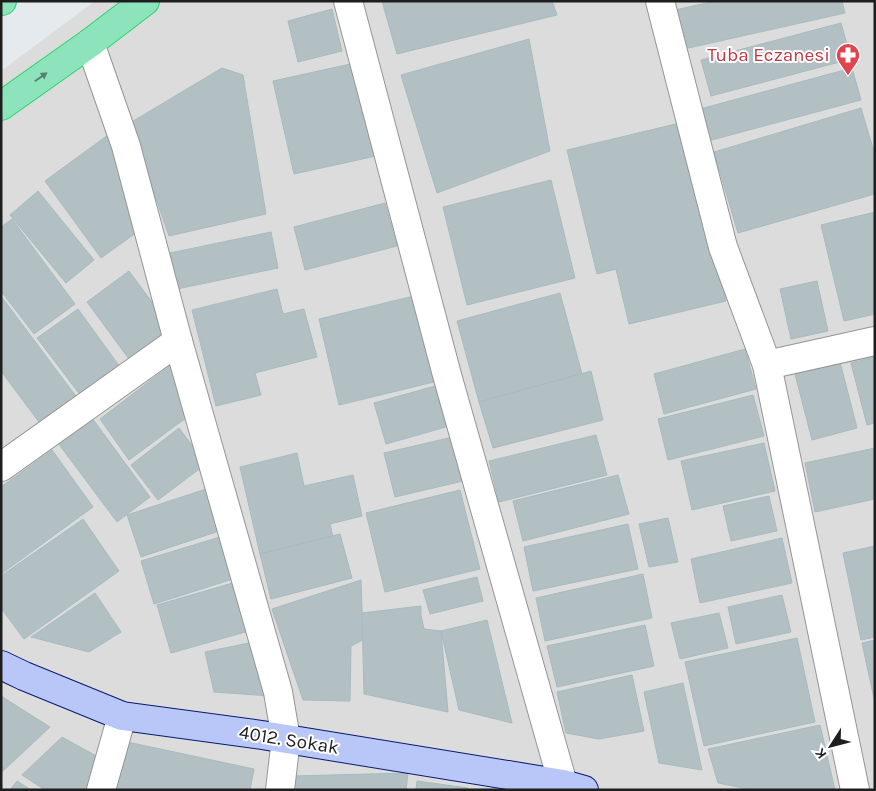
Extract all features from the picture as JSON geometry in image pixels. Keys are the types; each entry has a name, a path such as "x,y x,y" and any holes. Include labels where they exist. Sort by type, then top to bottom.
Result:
{"highway":[{"path":"1,106 90,43 145,1"}],"main road":[{"name":"4012. Sokak","path":"1,665 122,716 286,739 570,788"}],"street":[{"path":"348,1 447,375 570,788"},
{"path":"660,1 724,247 767,366 855,790"},
{"path":"90,43 126,146 178,341 278,692 286,739 280,790"},
{"path":"1,467 178,341"},
{"path":"767,366 875,341"},
{"path":"101,790 122,716"}],"shaded area":[{"path":"95,1 875,1 875,790 1,790 1,71"}],"building":[{"path":"382,1 552,1 557,15 397,54"},
{"path":"716,1 842,1 845,13 684,49 675,10"},
{"path":"332,9 342,51 298,62 288,21"},
{"path":"841,23 851,59 711,96 701,60"},
{"path":"529,39 550,151 437,193 401,75"},
{"path":"355,63 376,156 294,174 273,81"},
{"path":"222,68 243,75 266,214 169,236 130,123"},
{"path":"852,68 861,100 708,141 700,109"},
{"path":"861,108 875,155 875,194 738,233 714,152"},
{"path":"684,122 726,301 629,324 616,269 597,274 567,150"},
{"path":"108,135 140,230 101,258 45,181"},
{"path":"551,180 575,278 467,305 443,207"},
{"path":"38,191 94,260 66,283 10,215"},
{"path":"385,203 397,246 305,270 294,227"},
{"path":"875,212 875,314 844,321 821,225"},
{"path":"12,219 75,304 34,334 1,291 1,227"},
{"path":"271,232 278,268 177,289 170,253"},
{"path":"129,271 171,328 129,359 87,302"},
{"path":"817,281 828,331 791,339 780,289"},
{"path":"277,289 283,314 304,309 317,357 255,373 261,395 216,406 192,310"},
{"path":"560,293 582,374 479,402 457,321"},
{"path":"418,295 438,381 339,405 319,319"},
{"path":"1,296 78,399 42,426 1,371"},
{"path":"78,309 120,367 81,396 37,338"},
{"path":"745,349 756,389 664,414 654,374"},
{"path":"875,357 875,423 867,425 851,363"},
{"path":"176,361 190,415 129,460 100,419"},
{"path":"840,362 857,428 812,440 795,374"},
{"path":"591,371 603,420 493,448 479,402"},
{"path":"435,386 446,427 386,444 374,403"},
{"path":"753,395 764,436 668,460 658,419"},
{"path":"92,418 150,497 117,522 58,443"},
{"path":"179,428 206,464 158,500 131,465"},
{"path":"596,435 607,475 499,502 489,461"},
{"path":"453,437 463,481 395,497 384,453"},
{"path":"764,443 775,491 692,510 681,461"},
{"path":"875,448 875,499 815,512 805,463"},
{"path":"52,450 93,507 1,574 1,487"},
{"path":"297,453 304,486 353,475 362,516 330,524 333,537 260,554 240,467"},
{"path":"618,475 629,514 523,541 513,501"},
{"path":"209,488 222,530 141,557 127,515"},
{"path":"460,490 480,569 385,592 366,513"},
{"path":"769,496 777,531 731,541 723,506"},
{"path":"668,518 678,562 649,567 639,524"},
{"path":"83,519 119,571 24,639 1,608 1,576"},
{"path":"628,524 638,569 533,591 524,547"},
{"path":"340,534 352,578 271,599 260,554"},
{"path":"220,537 233,579 154,604 141,561"},
{"path":"782,538 792,583 700,603 691,559"},
{"path":"875,546 875,637 861,640 843,553"},
{"path":"643,574 652,618 545,641 536,598"},
{"path":"477,577 483,601 430,614 423,590"},
{"path":"361,580 363,640 351,646 350,701 303,700 272,609"},
{"path":"236,582 249,631 171,653 157,605"},
{"path":"95,593 121,632 89,652 31,637"},
{"path":"782,595 791,632 736,644 728,607"},
{"path":"421,606 424,629 441,631 448,712 364,694 362,613"},
{"path":"719,613 728,648 680,659 671,623"},
{"path":"487,620 512,723 459,710 441,631"},
{"path":"645,625 654,666 557,687 547,646"},
{"path":"797,638 815,722 704,746 685,662"},
{"path":"875,640 875,703 862,643"},
{"path":"254,642 270,696 214,692 205,652"},
{"path":"632,675 644,731 599,739 566,733 557,692"},
{"path":"683,683 702,770 659,763 644,692"},
{"path":"1,696 50,727 2,772 1,771"},
{"path":"820,725 835,790 753,790 718,783 708,749"},
{"path":"62,737 98,757 87,790 45,790 22,775"},
{"path":"118,740 254,769 250,790 108,790"},
{"path":"408,773 406,790 291,790 293,776"},
{"path":"17,781 31,790 10,790"},
{"path":"417,781 468,788 468,790 416,790"}],"place":[{"name":"Tuba Eczanesi","path":"848,76"}]}
